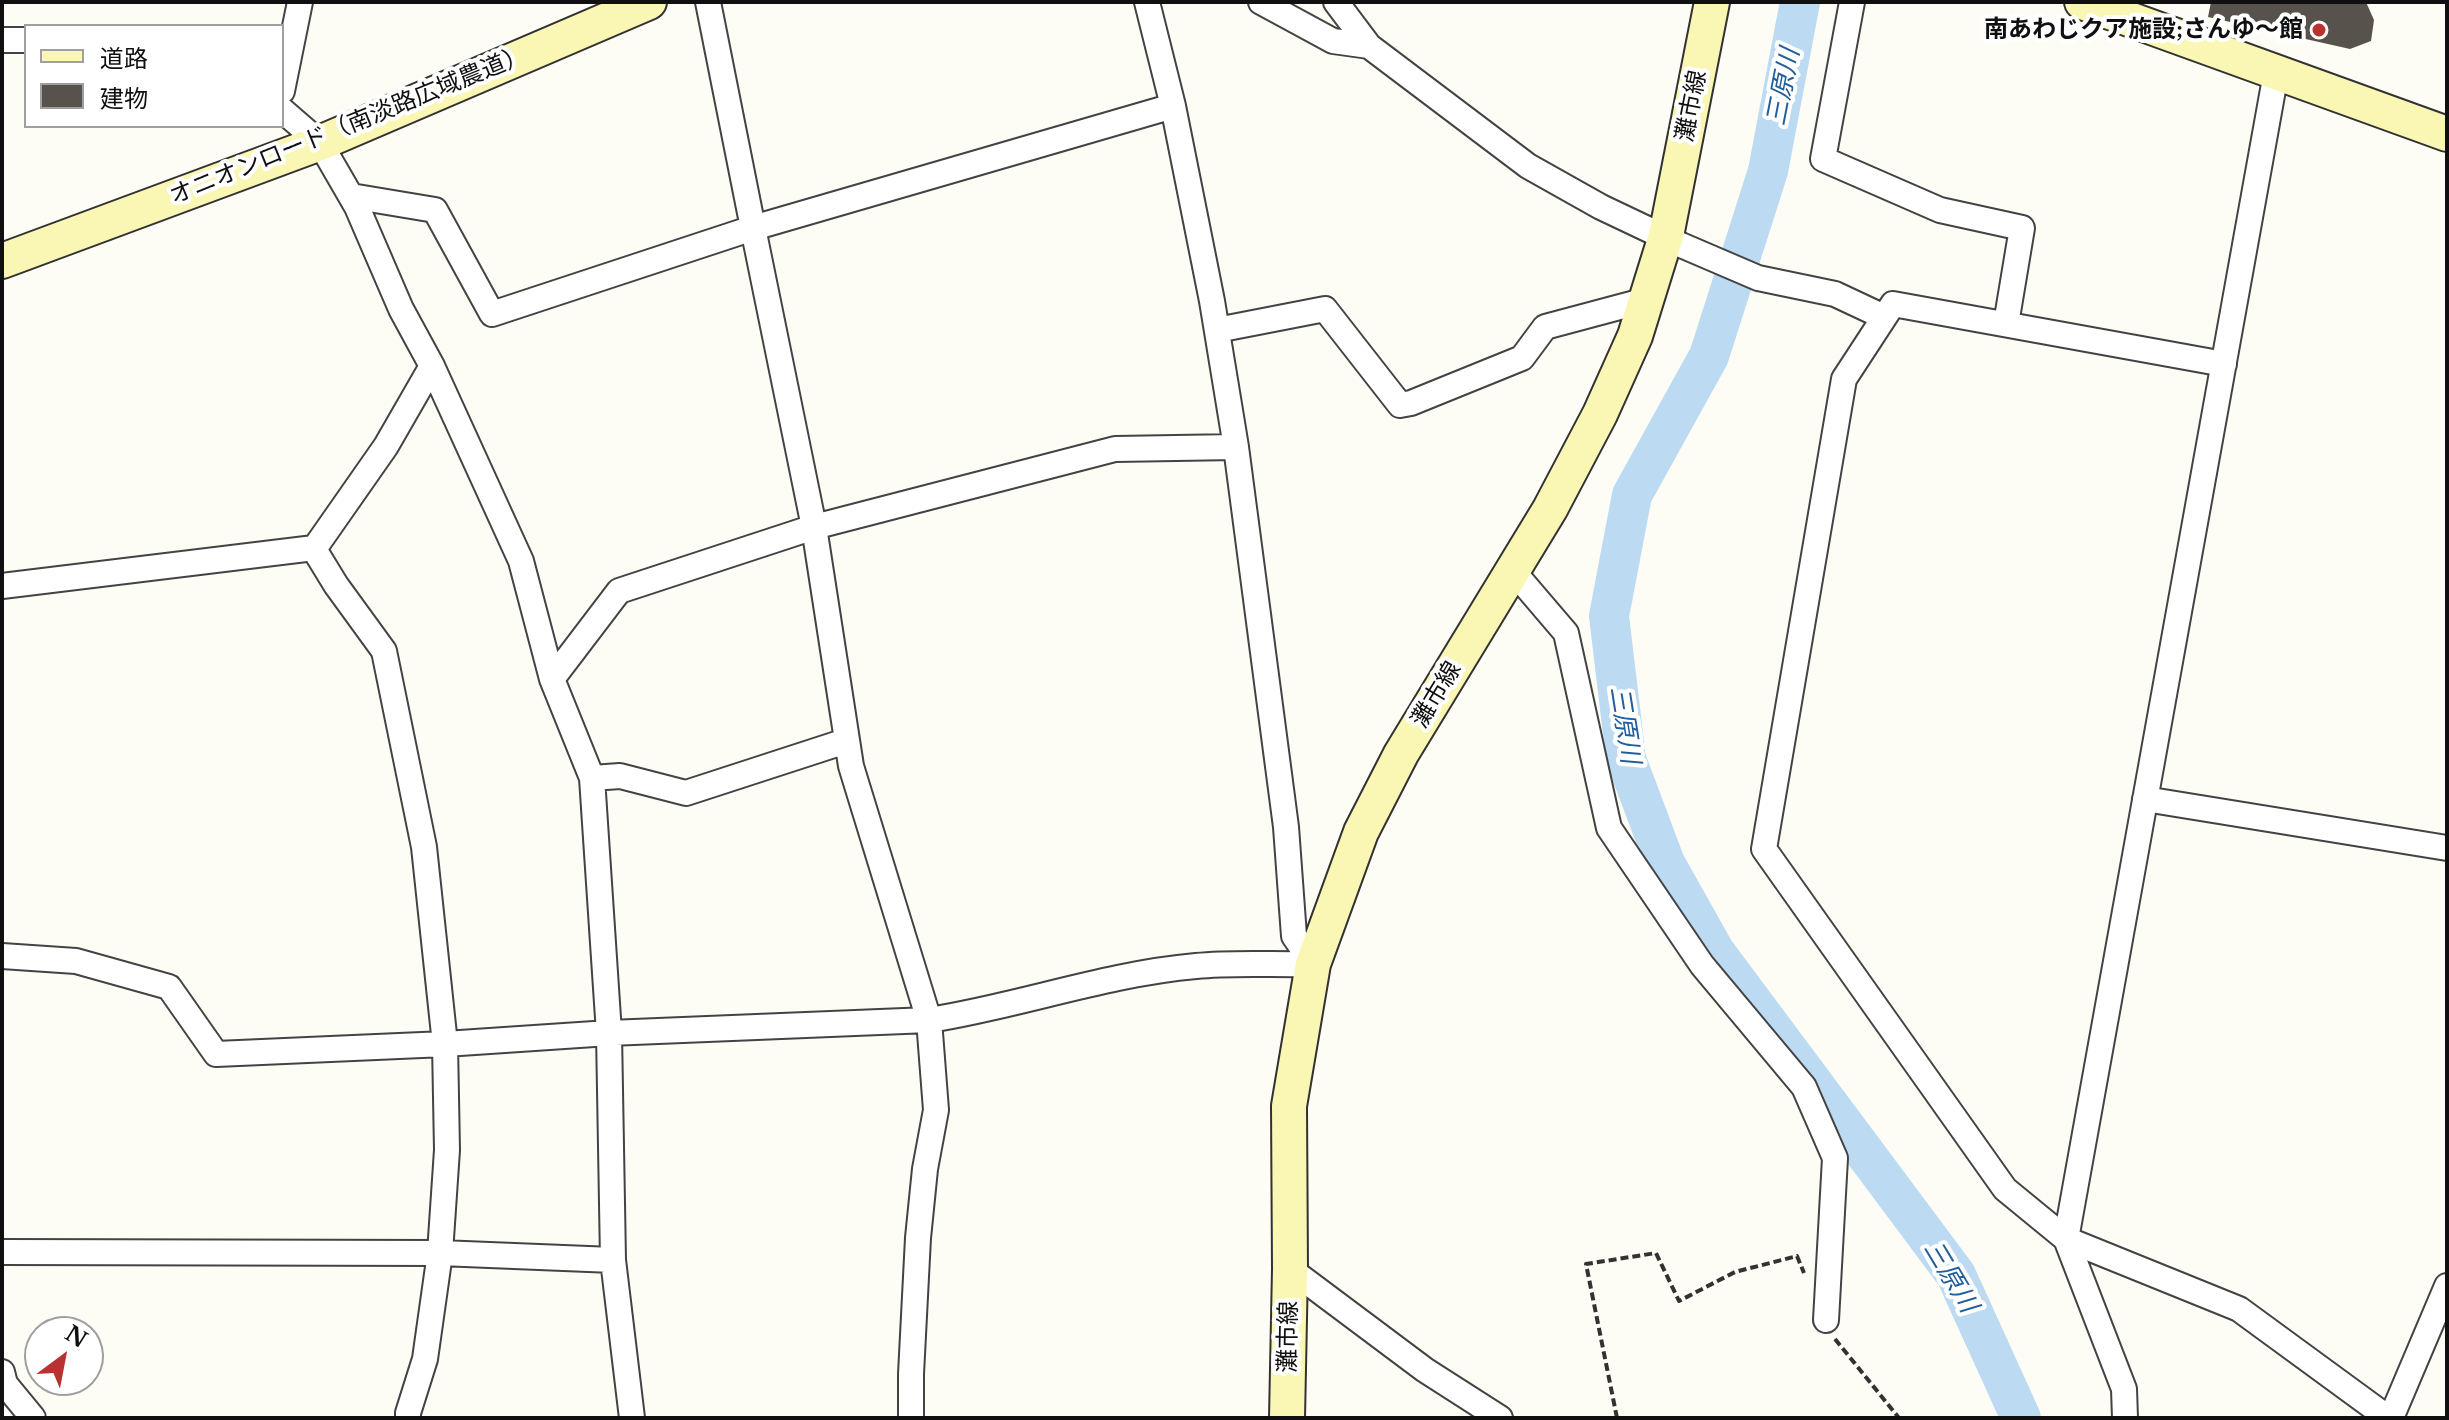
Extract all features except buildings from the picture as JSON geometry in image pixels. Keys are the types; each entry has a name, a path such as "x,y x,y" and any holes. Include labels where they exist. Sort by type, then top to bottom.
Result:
{"main road":[{"name":"オニオンロード（南淡路広域農道）","path":"2,261 320,143 649,2"},
{"name":"灘市線","path":"1287,1418 1289,1106 1313,964 1361,832 1401,754 1550,509 1600,414 1635,336 1646,300 1674,241 1712,2"},
{"path":"2082,2 2447,134"}],"street":[{"path":"284,81 300,2"},
{"path":"708,2 814,527 851,766 929,1020 936,1110 925,1169 918,1238 911,1418"},
{"path":"1147,2 1173,106 1217,330 1236,447 1286,827 1294,936 1313,964"},
{"path":"1261,2 1333,41 1369,46"},
{"path":"1336,2 1369,46 1528,166 1601,207 1758,278 1835,294 1884,317"},
{"path":"1852,2 1823,159 1940,210 2022,228 2006,324"},
{"path":"2,40 24,40"},
{"path":"2125,1418 2124,1389 2066,1239 2276,73"},
{"path":"351,196 435,210 492,314 753,228 1173,106"},
{"path":"284,112 320,143 351,196 401,309 432,366 521,561 552,679 592,778 609,1033 613,1260 632,1418"},
{"path":"1217,330 1325,309 1400,405 1522,358 1545,327 1646,300"},
{"path":"2224,364 1893,304 1844,379 1764,849 2005,1189 2066,1239 2239,1309 2389,1418 2447,1286"},
{"path":"2,586 314,548 386,446 432,366"},
{"path":"552,679 619,591 814,527 1115,449 1236,447"},
{"path":"314,548 336,585 384,651 424,847 445,1044 447,1150 440,1253 425,1359 408,1418"},
{"path":"1513,571 1566,633 1609,828 1702,965 1804,1087 1835,1158 1826,1320"},
{"path":"592,778 620,776 686,793 846,741"},
{"path":"2145,799 2447,848"},
{"path":"2,956 76,961 169,987 216,1054 929,1020 1102,981 1196,966 1313,964"},
{"path":"2,1252 440,1253 613,1260"},
{"path":"1290,1269 1486,1413"},
{"path":"2,1372 5,1384 33,1418"}],"path":[{"path":"1617,1418 1586,1264 1656,1253 1679,1301 1735,1272 1797,1256 1808,1282"},
{"path":"1826,1320 1834,1338 1899,1418"}],"waterway":[{"name":"三原川","path":"1800,2 1768,171 1709,356 1632,495 1609,616 1626,759 1665,863 1715,952 1956,1275 2021,1418"}],"place":[{"name":"南あわじクア施設;さんゆ～館","path":"2319,30"}]}
